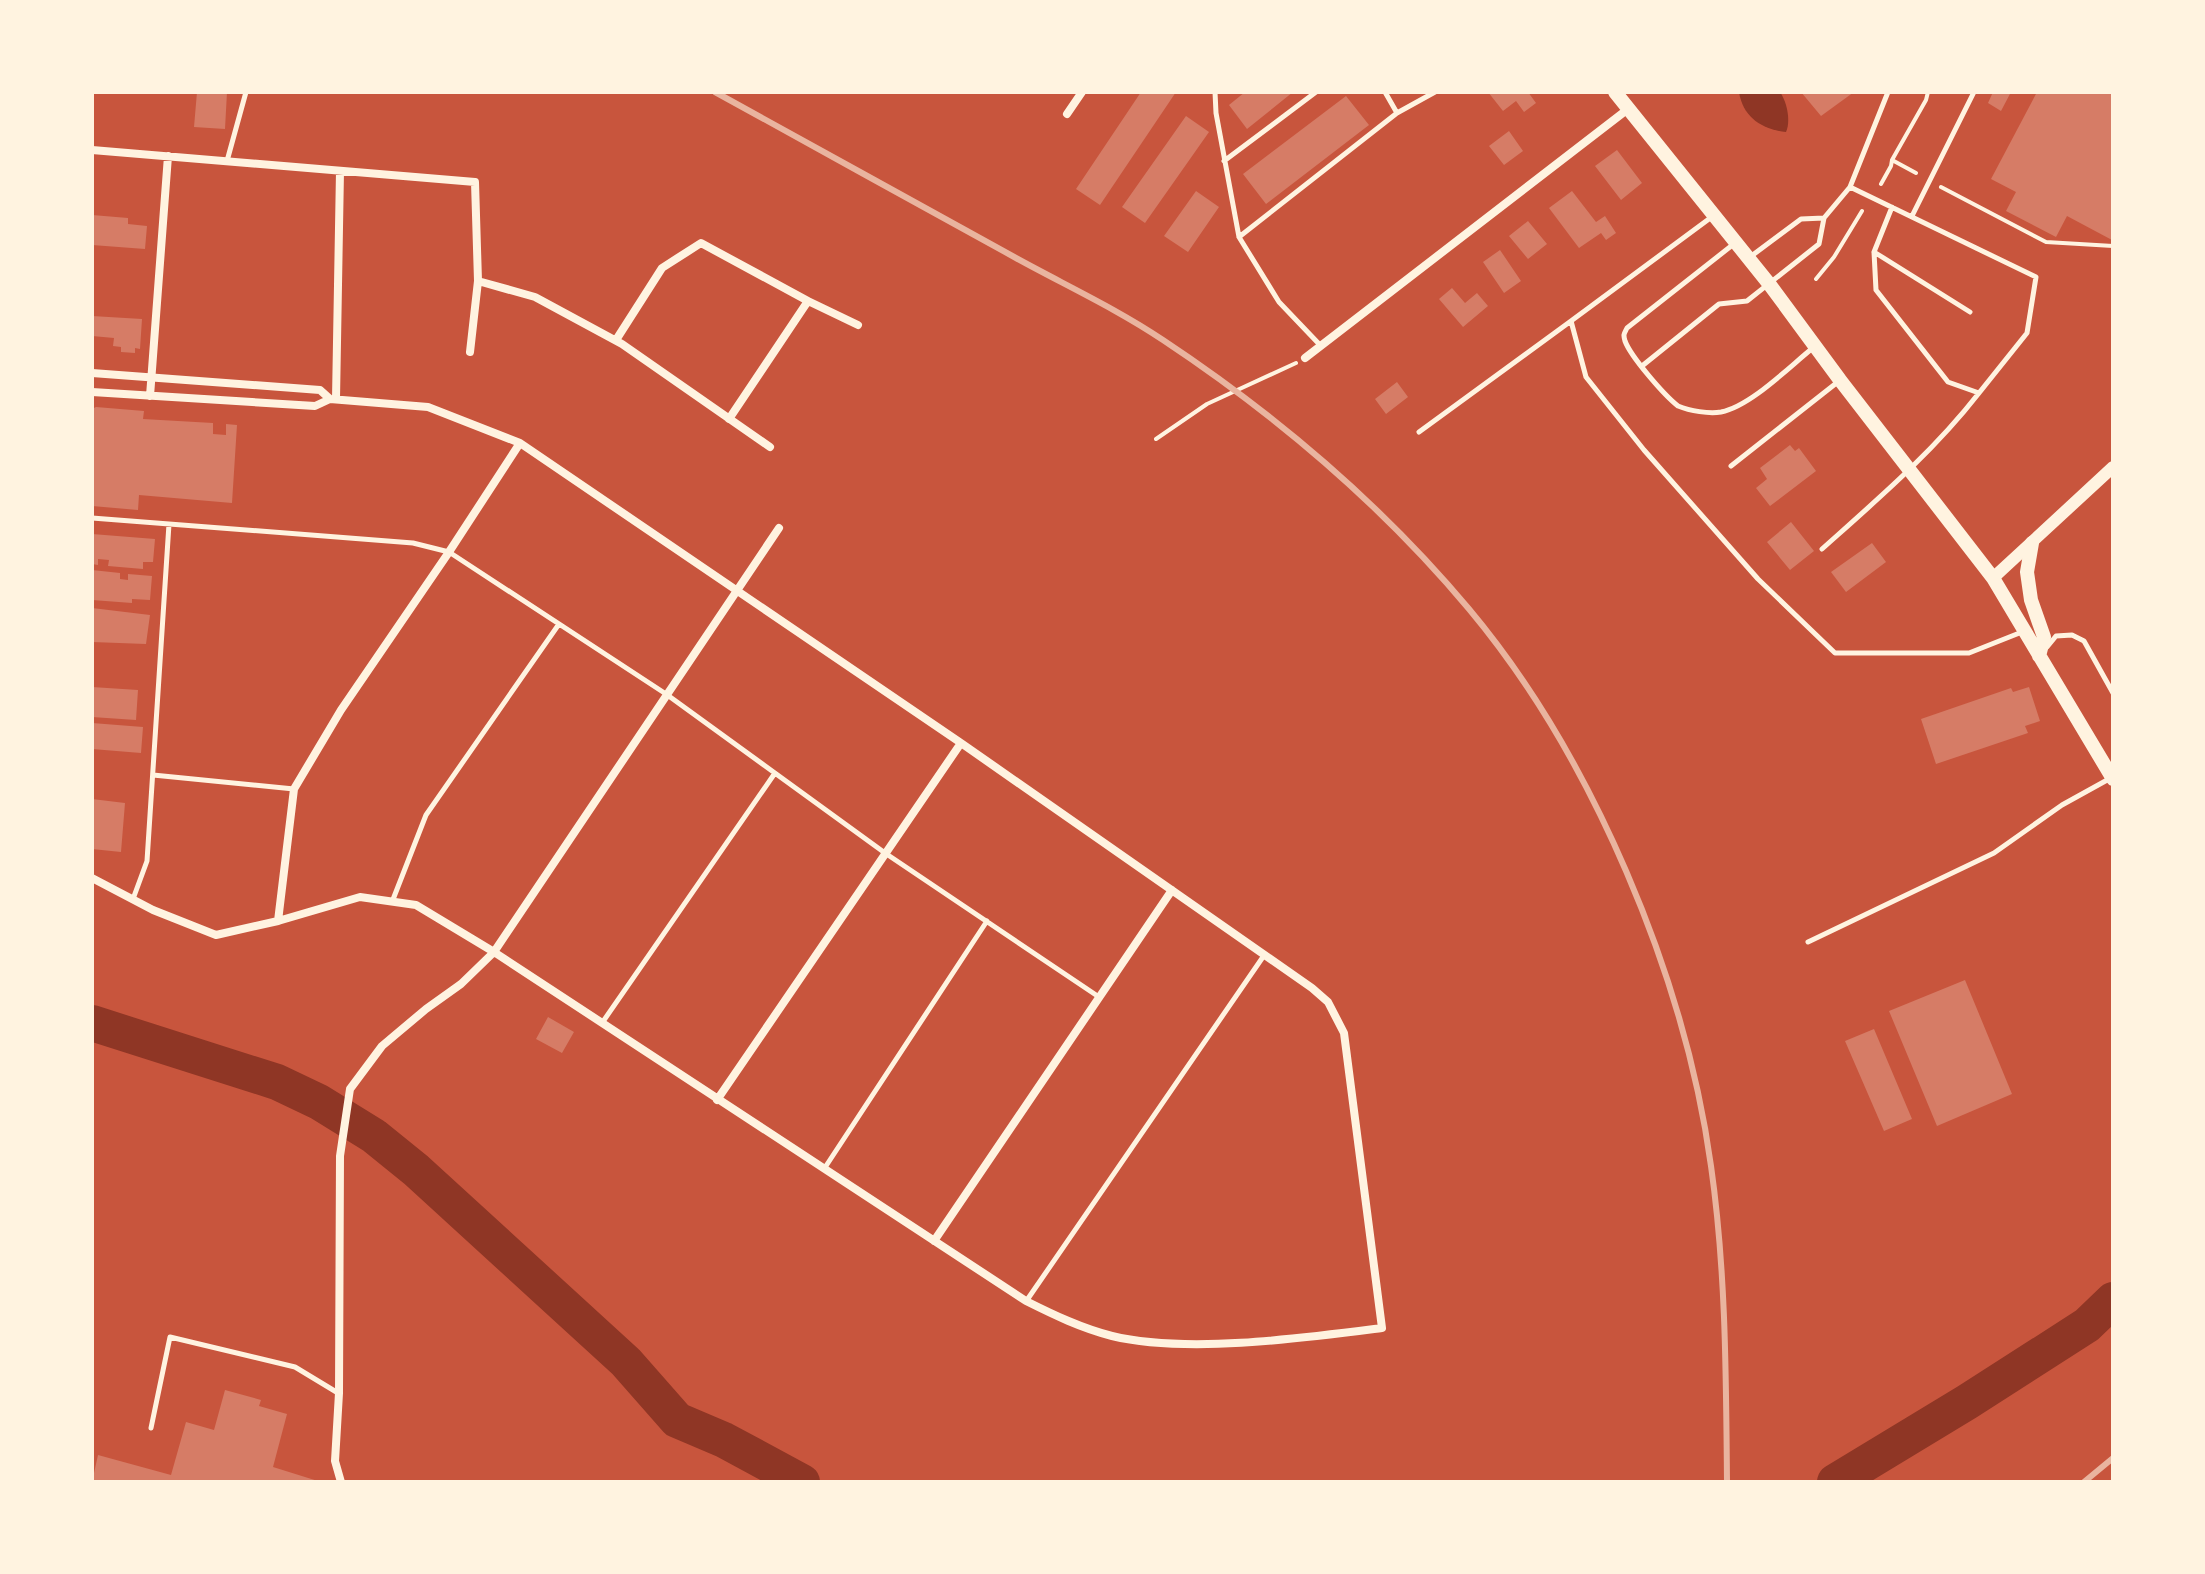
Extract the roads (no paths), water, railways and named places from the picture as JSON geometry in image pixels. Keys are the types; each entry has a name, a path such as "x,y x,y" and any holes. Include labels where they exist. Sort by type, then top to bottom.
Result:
{"main road":[{"path":"1615,92 1770,285 1993,578 2113,778"},
{"path":"2032,543 2027,572 2031,600 2044,637 2039,656"}],"street":[{"path":"1067,114 1082,92"},
{"path":"1305,358 1628,109"},
{"path":"92,150 475,182 478,281 470,352"},
{"path":"150,396 168,156"},
{"path":"333,399 340,171"},
{"path":"616,340 662,268 701,243 858,325"},
{"path":"478,281 535,297 616,340 770,447"},
{"path":"729,419 808,301"},
{"path":"92,373 320,390 333,399"},
{"path":"92,392 315,406 333,399 428,407 520,443 961,743 1312,988 1328,1002 1344,1033 1382,1328 1262,1340 1168,1343 1113,1336 1062,1319 1026,1301 494,952 416,905 360,897 216,935 153,910 92,878"},
{"path":"278,921 294,789 341,710 520,443"},
{"path":"1993,578 2113,467"},
{"path":"341,1482 335,1461 339,1393 340,1156 350,1089 382,1046 461,984 494,952 779,528"},
{"path":"717,1100 961,743"},
{"path":"934,1241 1172,890"}],"lane":[{"path":"227,161 246,92"},
{"path":"1215,92 1239,237 1279,302 1321,346"},
{"path":"1224,161 1316,92"},
{"path":"1385,92 1397,113"},
{"path":"1239,237 1397,113 1435,92"},
{"path":"1642,366 1719,304 1747,301 1819,244 1824,218 1850,187 1888,92"},
{"path":"1912,216 1974,92"},
{"path":"1822,549 1910,471 1948,432 2027,333 2036,277 1850,187"},
{"path":"1892,207 1874,252 1876,290 1948,382 1979,393"},
{"path":"1419,432 1714,215"},
{"path":"1749,259 1801,219 1824,218"},
{"path":"1736,242 1627,328 1625,340 1642,366 1678,406 1719,413 1734,408 1815,346"},
{"path":"1874,252 1970,312"},
{"path":"1571,321 1586,377 1644,450 1758,579 1835,653 1969,653 2024,632"},
{"path":"1731,466 1840,380"},
{"path":"92,518 413,543 449,552 666,694 885,853 1099,998"},
{"path":"133,900 147,866 169,524"},
{"path":"392,902 426,815 559,624"},
{"path":"2039,656 2056,636 2072,635 2084,641 2113,693"},
{"path":"601,1023 775,773"},
{"path":"153,775 294,789"},
{"path":"1808,942 1994,853 2062,805 2113,778"},
{"path":"824,1170 987,921"},
{"path":"1026,1301 1265,954"},
{"path":"151,1428 170,1337 295,1367 339,1393"}],"waterway":[{"path":"92,1023 277,1082 319,1102 374,1136 416,1170 626,1362 677,1420 724,1440 802,1482"},
{"path":"1835,1482 2087,1325 2113,1300"}],"railway":[{"path":"715,92 1109,308 1205,369 1286,430 1400,533 1469,609 1514,667 1555,731 1593,800 1655,945 1680,1020 1698,1094 1716,1205 1724,1324 1727,1482"},
{"path":"2084,1482 2113,1458"}]}
